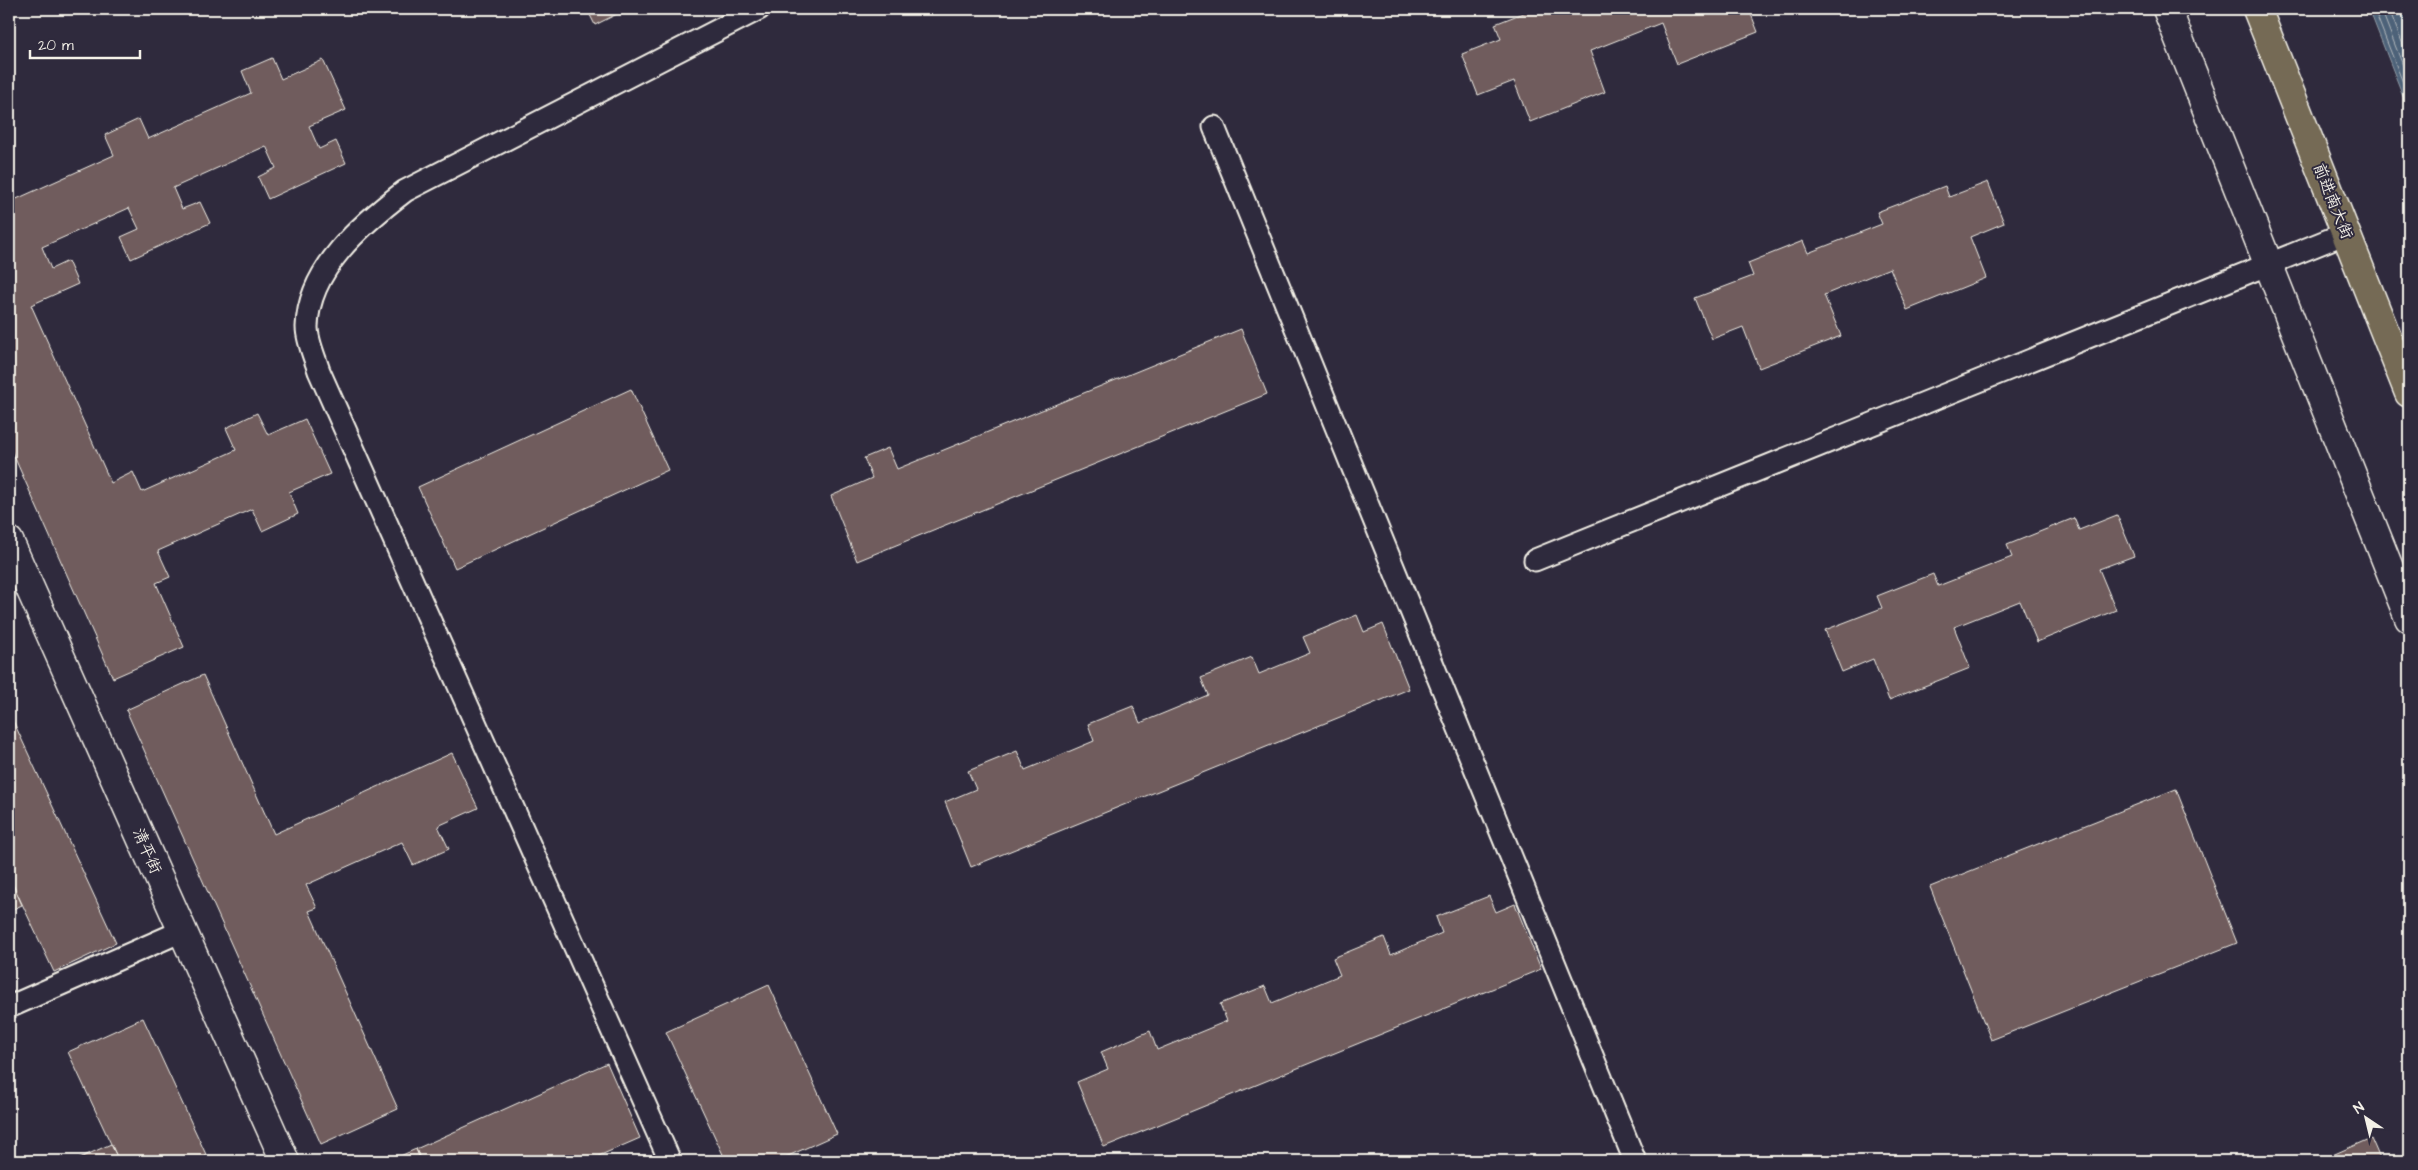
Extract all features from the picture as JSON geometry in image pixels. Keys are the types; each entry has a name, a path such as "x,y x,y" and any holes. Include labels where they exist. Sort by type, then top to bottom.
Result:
{"main road":[{"name":"前进南大街","path":"2257,9 2409,393"}],"street":[{"path":"2167,9 2409,618"},
{"name":"清平街","path":"9,541 285,1161"}],"lane":[{"path":"670,1161 318,372 307,329 309,304 326,270 356,233 405,191 759,9"},
{"path":"1214,127 1636,1161"},
{"path":"1535,560 2346,233"},
{"path":"9,1007 182,931"}],"water":[{"path":"2369,9 2409,9 2409,111"}],"building":[{"path":"587,9 627,9 595,25"},
{"path":"1533,9 1557,9 1560,15 1577,9 1749,9 1758,32 1677,64 1661,23 1590,51 1605,92 1530,122 1514,81 1478,95 1462,54 1501,39 1495,24"},
{"path":"272,58 281,79 323,60 346,110 309,126 319,149 336,141 346,163 268,199 258,177 276,168 266,146 173,188 182,209 200,202 210,223 131,259 121,237 139,229 129,208 42,247 51,269 68,261 78,284 31,305 111,483 133,472 142,492 236,450 226,428 257,413 268,435 305,419 330,474 289,492 298,514 262,531 252,509 158,551 170,577 156,583 184,647 113,678 9,445 9,194 12,201 114,155 105,135 139,119 148,139 251,93 242,71"},
{"path":"1988,182 2004,223 1970,237 1986,278 1907,310 1890,268 1824,295 1841,336 1759,368 1743,327 1712,339 1695,298 1753,276 1748,263 1803,241 1808,253 1882,224 1877,212 1945,186 1949,197"},
{"path":"1241,329 1267,394 857,561 831,496 872,478 864,458 888,448 897,469"},
{"path":"631,389 668,470 455,568 418,487"},
{"path":"2117,515 2134,556 2099,569 2116,610 2037,642 2020,601 1954,627 1970,668 1889,700 1873,659 1842,672 1825,630 1882,608 1877,596 1933,574 1938,586 2012,557 2007,545 2074,518 2079,530"},
{"path":"1357,615 1364,632 1383,624 1409,689 971,867 945,802 976,789 968,771 1017,751 1025,770 1094,741 1088,724 1133,706 1140,723 1208,695 1201,678 1252,657 1259,674 1310,653 1303,637"},
{"path":"203,675 274,834 452,753 478,808 438,826 449,849 413,865 402,842 306,885 317,908 309,911 398,1109 321,1144 126,710"},
{"path":"9,712 116,943 54,972 9,876"},
{"path":"2176,789 2237,943 1991,1040 1930,887"},
{"path":"9,876 22,905 9,911"},
{"path":"1489,896 1496,912 1515,904 1541,969 1104,1147 1077,1082 1108,1069 1101,1052 1150,1031 1157,1050 1227,1021 1220,1004 1265,986 1272,1003 1340,975 1333,958 1384,937 1391,955 1442,933 1436,917"},
{"path":"769,985 837,1134 777,1161 726,1161 666,1032"},
{"path":"143,1018 209,1161 119,1161 68,1052"},
{"path":"607,1063 640,1138 594,1158 595,1161 421,1161 416,1149"},
{"path":"2371,1138 2381,1161 2319,1161"},
{"path":"111,1144 119,1161 73,1161"},
{"path":"416,1149 421,1161 389,1161"}]}
